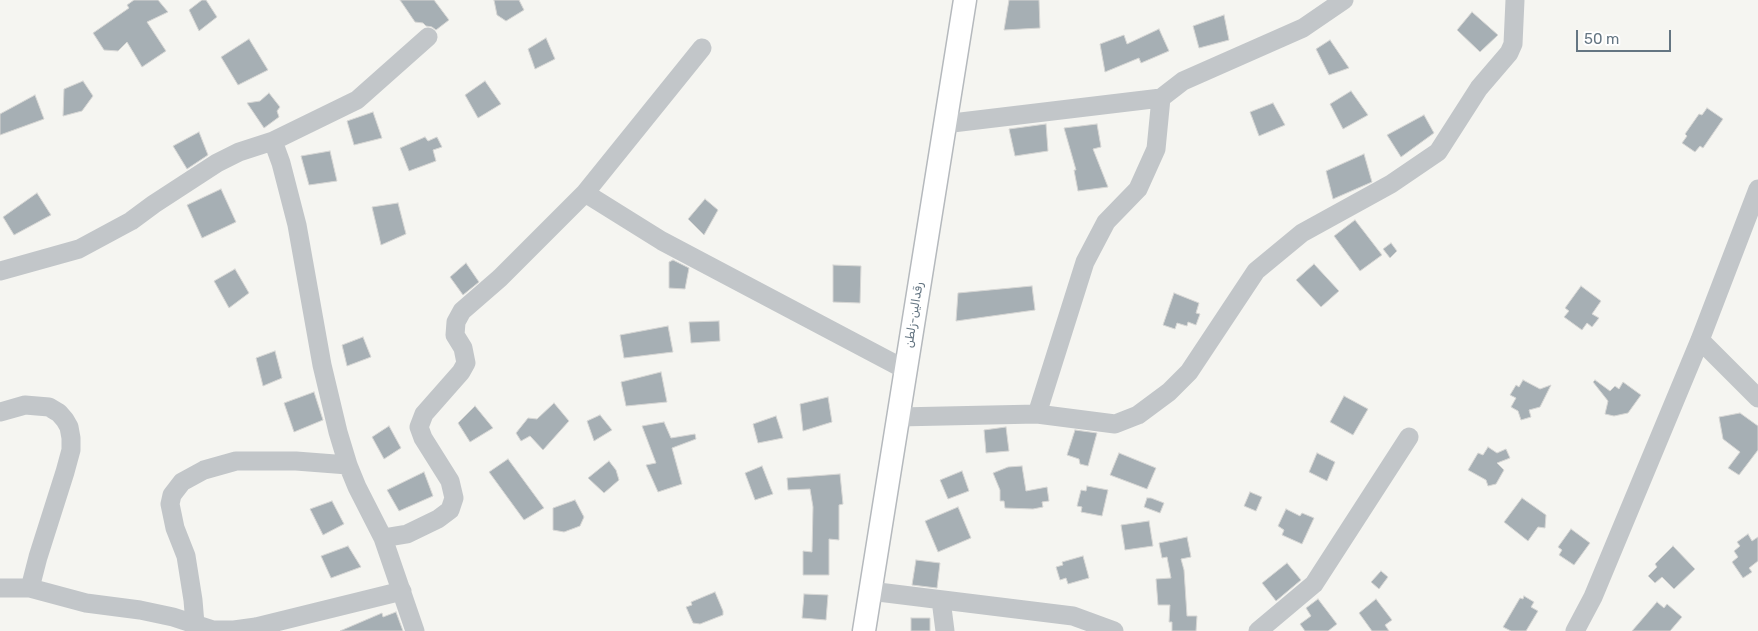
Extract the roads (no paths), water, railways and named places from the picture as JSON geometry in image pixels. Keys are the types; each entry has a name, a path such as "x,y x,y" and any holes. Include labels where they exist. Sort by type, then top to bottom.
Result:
{"main road":[{"name":"رقدالين-زلطن","path":"864,631 965,0"}],"street":[{"path":"944,124 1161,98 1183,82 1303,28 1344,0"},
{"path":"898,417 1037,414 1115,424 1138,415 1169,392 1189,372 1256,271 1302,234 1391,184 1438,152 1479,88 1509,53 1513,44 1514,0"},
{"path":"0,271 79,249 131,221 154,204 238,152 273,141 357,100 428,37"},
{"path":"384,538 406,534 438,519 450,510 454,498 450,481 423,438 419,427 424,414 461,372 466,363 463,348 455,335 456,322 462,311 500,278 585,193 702,48"},
{"path":"1037,414 1084,262 1106,222 1138,189 1156,149 1161,98"},
{"path":"273,141 281,163 297,225 322,365 338,432 357,487 384,538 415,631"},
{"path":"1575,631 1593,597 1700,340 1758,189"},
{"path":"585,193 662,241 906,370"},
{"path":"1700,340 1758,398"},
{"path":"0,412 25,405 49,407 59,413 65,420 69,427 71,438 71,450 65,472 30,588"},
{"path":"1258,631 1314,584 1409,437"},
{"path":"195,624 186,556 175,528 170,504 172,495 182,482 204,470 236,461 296,461 348,465"},
{"path":"0,588 30,588 86,603 140,610 173,617 213,630 256,627 402,591"},
{"path":"870,590 1073,616 1114,631"},
{"path":"941,600 945,631"}]}
